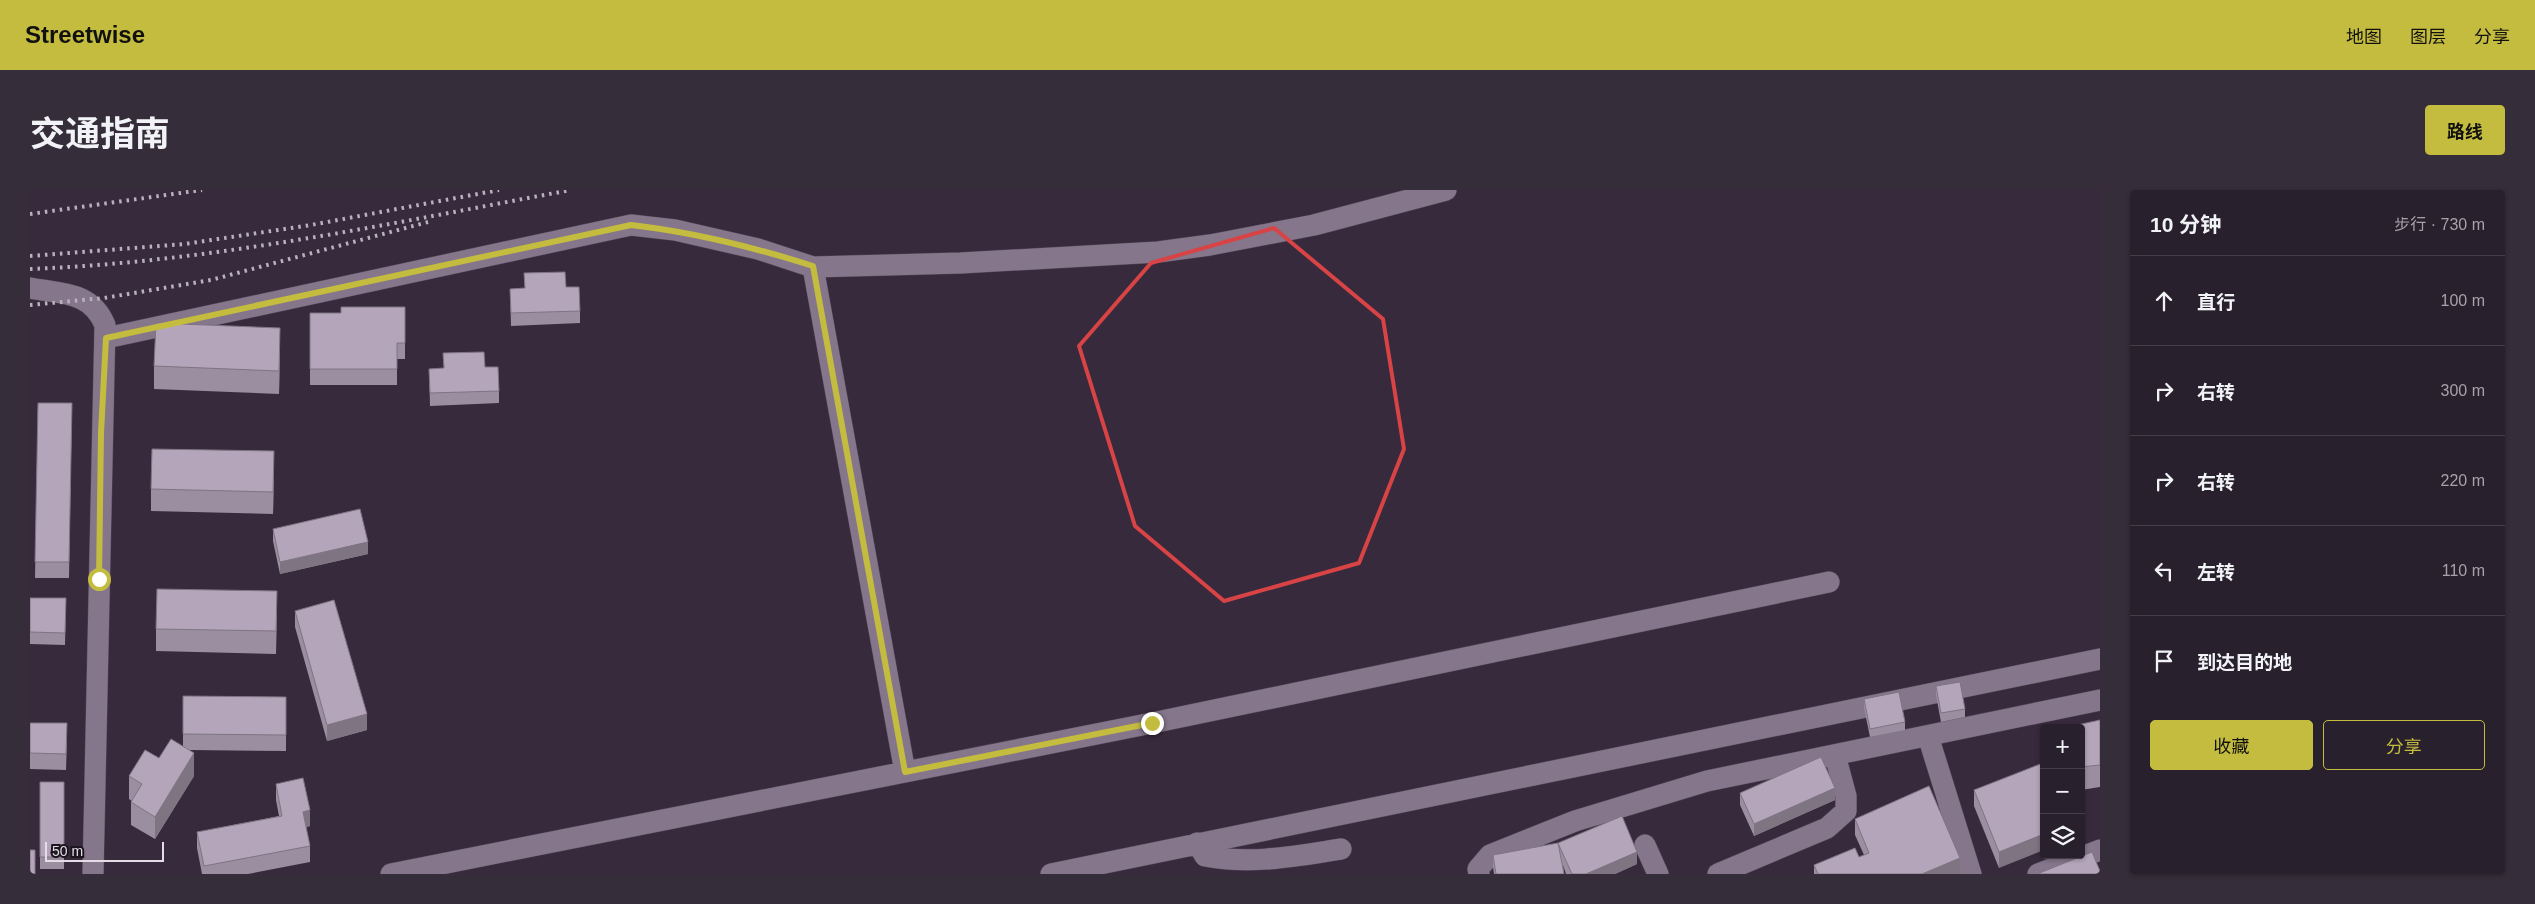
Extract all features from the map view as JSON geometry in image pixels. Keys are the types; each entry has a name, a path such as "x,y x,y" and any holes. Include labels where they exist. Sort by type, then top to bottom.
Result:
{"street":[{"path":"106,338 631,225 675,230 758,249 813,266 961,263 1158,252 1314,225 1446,190"},
{"path":"813,266 905,772"},
{"path":"30,288 81,298 92,304 102,319 106,338 101,433 93,874"},
{"path":"391,874 905,772 1829,582"},
{"path":"1051,874 1568,770 2100,659"},
{"path":"1479,874 1478,869 1490,855 1575,821 1707,781 2100,700"},
{"path":"1928,736 1970,874"},
{"path":"1718,874 1827,828 1846,810 1846,796 1835,754"},
{"path":"1198,843 1205,856 1229,861 1263,861 1341,848"},
{"path":"1645,846 1658,874"},
{"path":"2038,874 2100,850"}],"highlighted area":[{"path":"1274,228 1383,319 1404,449 1359,563 1224,601 1135,526 1079,346 1151,263"}],"building":[{"path":"565,272 566,287 579,287 580,311 511,313 510,289 525,288 524,273"},
{"path":"341,307 405,307 405,343 397,343 397,369 310,369 310,313 341,313"},
{"path":"156,323 280,328 279,371 154,366"},
{"path":"484,352 485,367 498,367 499,391 430,393 429,369 444,368 443,353"},
{"path":"38,403 72,403 69,562 35,562"},
{"path":"152,449 274,451 273,492 151,489"},
{"path":"360,509 368,542 280,562 273,529"},
{"path":"157,589 277,591 276,631 156,629"},
{"path":"30,598 66,598 65,633 30,632"},
{"path":"334,600 367,714 327,725 295,611"},
{"path":"1960,682 1965,709 1941,713 1936,686"},
{"path":"1899,692 1905,722 1870,729 1864,699"},
{"path":"183,696 286,697 286,735 183,734"},
{"path":"2100,720 2100,765 2085,767 2085,724 2082,724"},
{"path":"30,723 67,723 66,754 30,753"},
{"path":"171,739 194,753 155,817 131,802 142,784 129,776 145,750 159,758"},
{"path":"1821,757 1835,788 1754,824 1740,793"},
{"path":"2040,764 2040,836 1999,852 1974,790"},
{"path":"303,778 310,810 303,812 310,846 204,866 197,832 282,816 276,784"},
{"path":"40,782 64,782 64,857 40,857"},
{"path":"1929,786 1960,858 1922,874 1818,874 1814,865 1855,848 1859,857 1869,853 1855,819"},
{"path":"1622,816 1637,852 1586,874 1572,874 1558,843"},
{"path":"1558,843 1564,874 1496,874 1493,855"},
{"path":"30,850 35,850 35,874 30,874"},
{"path":"2092,852 2100,874 2037,874 2074,859 2085,859 2085,855"}],"railway":[{"path":"30,214 202,190"},
{"path":"30,256 185,244 311,225 499,190"},
{"path":"30,269 98,265 234,250 369,228 571,190"},
{"path":"30,305 104,298 211,280 428,222"}],"route":[{"path":"99,579 101,433 106,338 438,265 631,225 675,230 758,249 813,266 905,772 1152,723"}]}
